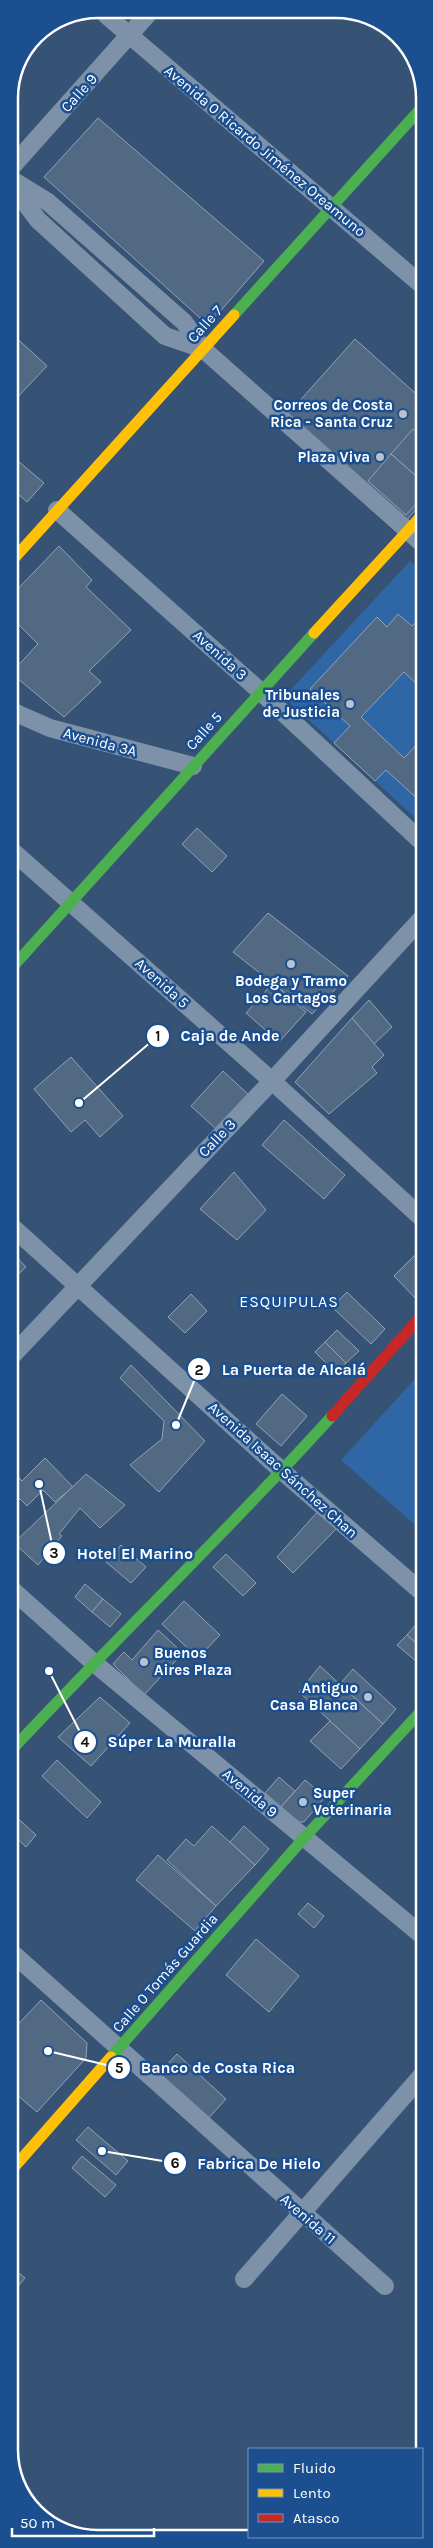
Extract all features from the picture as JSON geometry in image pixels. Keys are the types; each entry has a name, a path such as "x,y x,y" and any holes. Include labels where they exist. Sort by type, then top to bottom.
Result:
{"street":[{"name":"Avenida 0 Ricardo Jiménez Oreamuno","path":"109,18 332,206 415,279"},
{"name":"Calle 9","path":"18,160 145,18"},
{"name":"Calle 7","path":"18,554 415,114"},
{"path":"18,185 48,202 184,322 203,349 415,537"},
{"name":"Avenida 3","path":"57,510 260,691 415,836"},
{"name":"Calle 5","path":"18,961 260,691 415,522"},
{"name":"Avenida 3A","path":"18,714 50,728 193,766"},
{"name":"Avenida 5","path":"18,856 272,1081 415,1212"},
{"name":"Calle 3","path":"18,1349 272,1081 415,925"},
{"name":"Avenida Isaac Sánchez Chan","path":"18,1232 282,1471 416,1587"},
{"path":"18,1743 94,1662 282,1471 416,1322"},
{"name":"Avenida 9","path":"18,1596 94,1662 416,1930"},
{"name":"Calle 0 Tomás Guardia","path":"18,2163 304,1838 416,1717"},
{"name":"Avenida 11","path":"18,1958 385,2286"},
{"path":"244,2278 416,2082"}],"shaded area":[{"path":"410,561 415,566 415,623 412,626 398,614 387,627 377,617 350,726 334,743 284,697"},
{"path":"404,672 415,683 415,746 404,758 361,717"},
{"path":"386,770 415,797 415,818 375,781"},
{"path":"416,1378 416,1526 341,1460"}],"building":[{"path":"98,118 264,261 217,315 200,318 44,177"},
{"path":"18,339 47,366 18,397"},
{"name":"Plaza Viva","path":"355,339 415,393 415,510 406,521 287,415"},
{"path":"413,429 415,431 415,475 391,454"},
{"path":"391,454 415,475 415,505 406,515 368,481"},
{"path":"18,461 44,483 27,502 18,494"},
{"path":"59,546 92,580 86,587 131,630 89,671 101,682 64,717 18,679 18,665 38,644 18,624 18,589"},
{"name":"Tribunales de Justicia","path":"398,614 412,626 415,623 415,683 404,672 361,717 404,758 415,746 415,797 386,770 375,781 334,743 350,726 310,689 377,617 387,627"},
{"path":"197,828 227,856 212,872 182,844"},
{"name":"Bodega y Tramo Los Cartagos","path":"268,913 348,976 312,1014 233,952"},
{"path":"273,983 306,1012 279,1042 246,1013"},
{"path":"369,1000 392,1027 374,1044 352,1018"},
{"path":"352,1018 384,1055 372,1067 377,1073 329,1114 295,1082"},
{"path":"71,1057 123,1116 100,1137 85,1120 71,1132 34,1089"},
{"path":"223,1071 249,1095 217,1130 191,1106"},
{"path":"284,1120 345,1175 324,1199 262,1145"},
{"path":"234,1172 266,1210 237,1240 200,1209"},
{"path":"415,1255 416,1298 394,1276"},
{"path":"18,1259 26,1267 18,1275"},
{"path":"347,1292 385,1329 371,1344 332,1307"},
{"path":"191,1294 207,1311 185,1333 168,1317"},
{"path":"337,1330 359,1351 346,1363 325,1342"},
{"path":"325,1342 346,1363 336,1373 315,1352"},
{"path":"131,1365 205,1441 159,1492 130,1465 162,1439 164,1421 120,1378"},
{"path":"282,1394 307,1416 281,1446 256,1424"},
{"path":"45,1458 73,1487 55,1502 43,1490 27,1506 18,1497 18,1476 22,1481"},
{"path":"86,1474 125,1505 100,1528 80,1508 59,1534 62,1536 38,1565 18,1547 18,1539"},
{"path":"320,1509 340,1525 293,1573 277,1557"},
{"path":"121,1545 146,1567 131,1583 106,1562"},
{"path":"226,1554 256,1583 243,1596 213,1567"},
{"path":"85,1584 103,1599 92,1612 75,1597"},
{"path":"103,1599 121,1614 110,1627 92,1612"},
{"path":"184,1601 220,1635 198,1658 162,1624"},
{"path":"416,1625 416,1643 407,1635"},
{"name":"Buenos Aires Plaza","path":"158,1630 183,1653 144,1695 113,1664 124,1652 132,1660"},
{"path":"407,1635 416,1643 416,1661 397,1645"},
{"path":"320,1666 383,1724 360,1749 299,1692"},
{"name":"Antiguo Casa Blanca","path":"353,1669 396,1709 383,1724 340,1684"},
{"path":"100,1697 130,1723 91,1766 58,1737"},
{"path":"330,1721 360,1749 341,1769 310,1741"},
{"path":"57,1760 101,1802 87,1818 42,1776"},
{"path":"279,1777 295,1791 281,1807 265,1793"},
{"name":"Super Veterinaria","path":"305,1780 325,1797 304,1822 299,1822 281,1807"},
{"path":"18,1818 36,1835 26,1847 18,1839"},
{"path":"212,1826 255,1865 216,1906 167,1860 186,1839 194,1846"},
{"path":"244,1826 269,1849 255,1865 230,1842"},
{"path":"158,1855 216,1906 195,1931 136,1880"},
{"path":"308,1903 324,1916 314,1928 298,1914"},
{"path":"256,1939 299,1976 269,2012 226,1975"},
{"path":"41,2000 87,2043 86,2058 37,2112 18,2096 18,2024"},
{"path":"177,2054 226,2099 206,2121 156,2076"},
{"path":"88,2127 128,2161 116,2175 76,2140"},
{"path":"82,2156 116,2185 105,2197 72,2168"},
{"path":"18,2272 25,2278 18,2286"}],"traffic: fast":[{"path":"234,315 415,115"},
{"path":"18,961 314,633"},
{"path":"18,1744 253,1501 332,1416"},
{"path":"111,2057 304,1838 416,1717"}],"traffic: slow":[{"path":"18,554 234,315"},
{"path":"314,633 415,523"},
{"path":"18,2163 111,2057"}],"traffic: jam":[{"path":"332,1416 416,1322"}],"place":[{"name":"Correos de Costa Rica - Santa Cruz","path":"403,414"},
{"name":"Plaza Viva","path":"380,457"},
{"name":"Tribunales de Justicia","path":"350,704"},
{"name":"Bodega y Tramo Los Cartagos","path":"291,964"},
{"name":"Caja de Ande","path":"79,1103"},
{"name":"La Puerta de Alcalá","path":"176,1425"},
{"name":"Hotel El Marino","path":"39,1484"},
{"name":"Buenos Aires Plaza","path":"144,1662"},
{"name":"Súper La Muralla","path":"49,1671"},
{"name":"Antiguo Casa Blanca","path":"368,1697"},
{"name":"Super Veterinaria","path":"303,1802"},
{"name":"Banco de Costa Rica","path":"48,2051"},
{"name":"Fabrica De Hielo","path":"102,2151"}],"district":[{"name":"ESQUIPULAS","path":"289,1301"}]}
